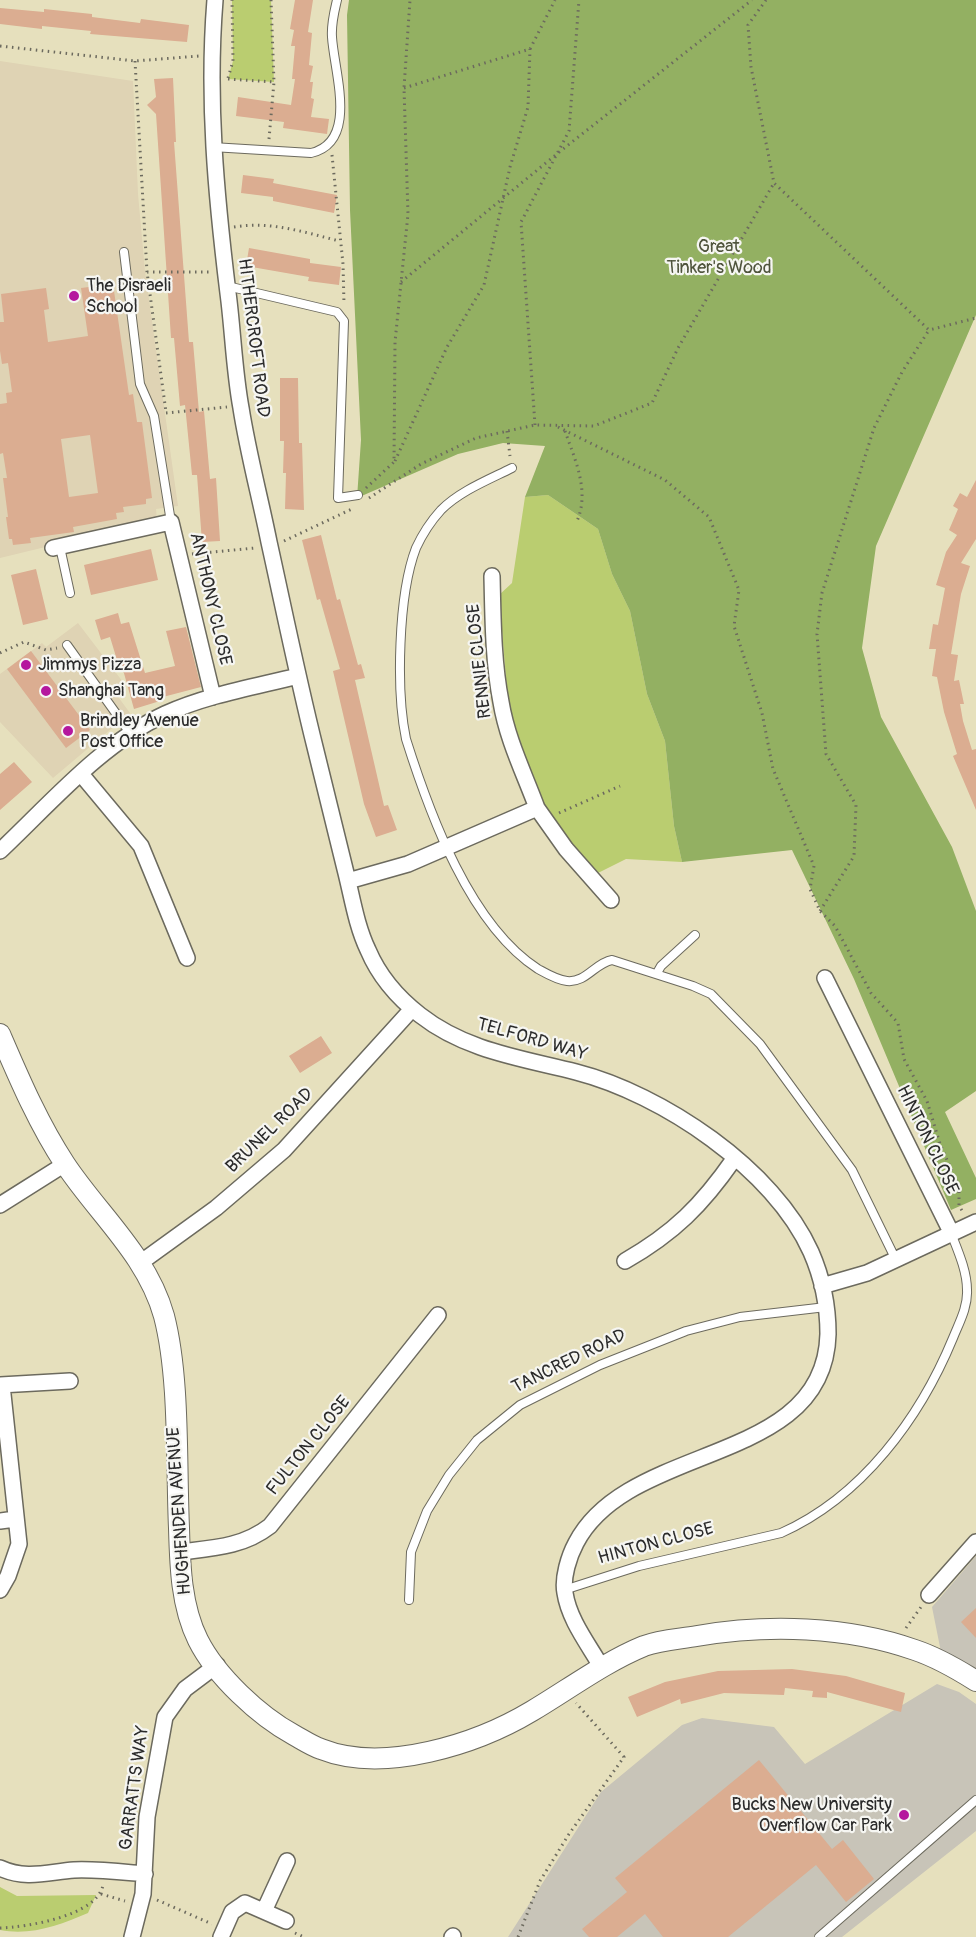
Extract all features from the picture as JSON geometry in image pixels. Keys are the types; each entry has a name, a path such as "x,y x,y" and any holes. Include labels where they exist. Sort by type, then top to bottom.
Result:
{"street":[{"name":"HITHERCROFT ROAD","path":"214,0 210,56 212,147 240,406 298,676"},
{"name":"ANTHONY CLOSE","path":"57,547 171,522 213,697"},
{"name":"RENNIE CLOSE","path":"492,576 494,636 501,703 511,740 541,814 566,849 611,900"},
{"path":"0,851 81,774 130,733 166,713 213,697 298,676"},
{"name":"TELFORD WAY","path":"298,676 367,949 394,992 412,1009 446,1033 487,1050 581,1073 635,1092 673,1112 734,1159 778,1198 791,1215 814,1261 822,1286 828,1327 826,1361 811,1393 800,1405 761,1431 615,1497 589,1522 578,1538 569,1556 564,1590 576,1623 602,1668"},
{"path":"81,774 141,846 187,958"},
{"path":"348,881 408,864 448,846 541,814"},
{"name":"HINTON CLOSE","path":"825,978 951,1232"},
{"name":"BRUNEL ROAD","path":"140,1263 216,1208 284,1150 412,1009"},
{"name":"HUGHENDEN AVENUE","path":"0,1034 44,1128 65,1164 140,1263 162,1310 173,1366 180,1552 188,1612 198,1641 216,1665 243,1699 276,1725 322,1750 366,1759 417,1755 465,1742 527,1714 602,1668 647,1645 716,1633 751,1630 845,1634 895,1644 918,1650 976,1681"},
{"path":"626,1261 652,1245 686,1219 702,1203 734,1159"},
{"path":"0,1205 65,1164"},
{"path":"822,1286 867,1273 951,1232 973,1224"},
{"name":"FULTON CLOSE","path":"180,1552 241,1544 256,1537 270,1526 438,1315"},
{"path":"0,1590 8,1576 19,1544 8,1520 1,1385 70,1381"},
{"path":"929,1595 975,1545"},
{"name":"GARRATTS WAY","path":"132,1937 140,1908 145,1874 147,1817 165,1717 185,1689 216,1665"},
{"path":"264,1911 287,1861"},
{"path":"0,1868 12,1874 33,1876 75,1870 145,1874"},
{"path":"223,1933 232,1912 245,1903 289,1926"}],"lane":[{"path":"212,147 269,148 311,153 331,144 338,129 340,116 332,38 337,0"},
{"path":"124,252 140,384 153,410 171,522"},
{"path":"226,279 337,312 344,321 338,498 358,495"},
{"path":"512,468 458,497 443,508 416,548 408,581 400,669 402,718 413,763 448,846 480,911 511,948 558,980 579,980 606,961 612,960 711,994 760,1044 852,1170 896,1260"},
{"path":"57,547 70,593"},
{"path":"67,645 130,733"},
{"path":"657,974 661,966 695,935"},
{"name":"HINTON CLOSE","path":"564,1590 639,1566 781,1533 802,1524 852,1487 879,1458 916,1410 939,1372 965,1309 967,1290 962,1263 951,1232"},
{"name":"TANCRED ROAD","path":"409,1600 411,1551 427,1511 449,1475 470,1448 496,1423 520,1405 600,1365 687,1331 740,1317 826,1307"},
{"path":"819,1937 976,1800"}],"path":[{"path":"228,79 233,62 232,0"},
{"path":"269,148 274,82 271,0"},
{"path":"394,462 395,342 408,214 404,88 410,0"},
{"path":"358,495 394,462 447,347 484,285 528,107 530,49 555,0"},
{"path":"535,425 521,222 569,131 579,0"},
{"path":"401,282 558,153 752,0"},
{"path":"766,0 748,25 751,67 774,183 929,330"},
{"path":"0,46 135,62 210,56"},
{"path":"404,88 530,49"},
{"path":"135,62 147,272 167,423"},
{"path":"211,77 274,82"},
{"path":"331,144 343,264 344,321"},
{"path":"179,555 271,547 341,516 422,464 476,438 535,425 594,426 652,403 678,348 774,183"},
{"path":"220,229 266,225 340,241"},
{"path":"147,272 226,279"},
{"path":"820,911 854,856 856,805 826,754 817,634 822,593 874,428 902,372 929,330 976,318"},
{"path":"166,412 240,406"},
{"path":"558,427 665,480 709,517 739,590 734,626 762,713 773,769 814,866 810,889 820,911 835,926 871,993 898,1023 904,1059 927,1101 940,1144 959,1187 959,1206 973,1224"},
{"path":"565,430 580,473 583,507 577,521"},
{"path":"507,431 512,468"},
{"path":"0,653 24,642 46,650 67,645"},
{"path":"541,814 620,786"},
{"path":"900,1637 913,1617"},
{"path":"518,1937 540,1881 569,1834 624,1757 577,1704 567,1689"},
{"path":"0,1928 32,1927 88,1906 101,1894 106,1872"},
{"path":"101,1894 122,1900"},
{"path":"170,1905 223,1933"},
{"path":"289,1926 304,1937"}],"shaded area":[{"name":"The Disraeli School","path":"0,61 133,81 138,194 145,271 178,506 156,509 157,520 0,558"},
{"path":"78,623 126,686 116,694 130,713 53,778 0,722 0,674 42,643 46,647"},
{"path":"976,1556 976,1671 941,1652 932,1607"},
{"path":"937,1684 959,1692 976,1704 976,1831 842,1937 508,1937 601,1792 682,1725 702,1718 774,1727 805,1764"}],"green space":[{"path":"232,0 271,0 274,82 228,79 233,61"},
{"name":"Great Tinker's Wood","path":"349,0 976,0 976,315 876,546 862,648 881,717 952,847 976,911 976,1091 945,1112 976,1178 976,1199 951,1210 854,979 792,850 682,862 674,826 665,741 647,694 630,611 612,574 598,529 548,495 525,497 545,446 503,443 458,454 357,498 361,440 350,210 347,15"},
{"path":"548,495 598,529 612,574 630,611 647,694 665,741 674,826 682,862 626,859 598,873 576,852 542,800 509,714 499,595 512,583 525,497"},
{"path":"0,1887 17,1896 96,1895 88,1913 67,1922 23,1932 0,1930"}],"building":[{"path":"295,0 313,0 308,32 312,33 309,65 313,66 310,82 313,82 311,98 314,99 311,117 329,119 327,134 283,128 284,122 236,116 238,97 291,105 295,79 292,79 295,46 291,46 294,30 290,29"},
{"path":"0,8 44,12 44,9 92,14 92,17 140,23 141,19 189,25 187,42 90,34 91,31 42,26 42,29 0,24"},
{"path":"173,78 176,142 174,142 189,342 193,342 199,412 204,411 210,479 216,478 220,541 202,542 197,475 192,475 185,405 180,406 174,338 171,338 156,114 147,105 156,97 154,79"},
{"path":"243,175 274,179 273,183 337,195 334,213 273,201 273,197 241,193"},
{"path":"249,248 310,259 310,263 341,267 339,285 308,281 309,277 246,266"},
{"path":"113,284 129,395 133,394 137,422 142,422 152,498 146,499 146,504 123,507 124,512 116,513 117,519 73,527 74,532 30,538 31,543 13,545 12,539 9,539 6,517 8,517 3,478 7,478 3,453 0,454 0,404 7,403 6,393 12,392 8,363 2,364 0,351 0,322 4,322 1,294 46,288 49,309 44,310 48,342 88,336 81,288","holes":["90,435 98,493 69,497 61,439"]},
{"path":"280,378 298,378 299,443 302,443 304,510 285,509 284,441 280,441"},
{"path":"976,480 976,539 961,563 970,566 961,594 951,654 958,655 954,681 959,680 964,704 960,704 963,721 972,750 976,749 976,810 953,756 957,754 944,712 937,677 932,676 936,649 929,649 933,624 938,625 945,588 936,585 946,552 957,535 949,530 958,509 953,506 960,493 967,497"},
{"path":"321,535 337,600 340,599 358,665 361,664 365,678 355,680 384,806 388,805 397,830 376,837 364,804 333,671 340,669 320,599 317,600 302,540"},
{"path":"151,549 158,580 91,595 84,565"},
{"path":"36,569 48,619 23,625 11,575"},
{"path":"118,613 121,624 129,622 145,673 175,666 166,631 186,627 201,687 159,698 160,701 134,709 120,659 117,660 110,637 101,640 95,620"},
{"path":"31,651 90,730 66,748 7,669"},
{"path":"14,762 32,782 0,810 0,774"},
{"path":"321,1036 332,1053 300,1073 289,1056"},
{"path":"976,1608 976,1638 961,1622"},
{"path":"792,1669 846,1676 905,1693 901,1712 827,1692 827,1698 812,1697 813,1691 785,1688 784,1695 724,1693 681,1704 680,1699 637,1717 628,1697 665,1682 718,1671"},
{"path":"759,1760 832,1849 843,1840 874,1879 846,1902 816,1865 728,1937 663,1937 645,1914 617,1937 589,1937 582,1929 627,1892 615,1878"}],"place":[{"name":"The Disraeli School","path":"74,296"},
{"name":"Jimmys Pizza","path":"26,665"},
{"name":"Shanghai Tang","path":"46,691"},
{"name":"Brindley Avenue Post Office","path":"68,731"},
{"name":"Bucks New University Overflow Car Park","path":"904,1815"}]}
